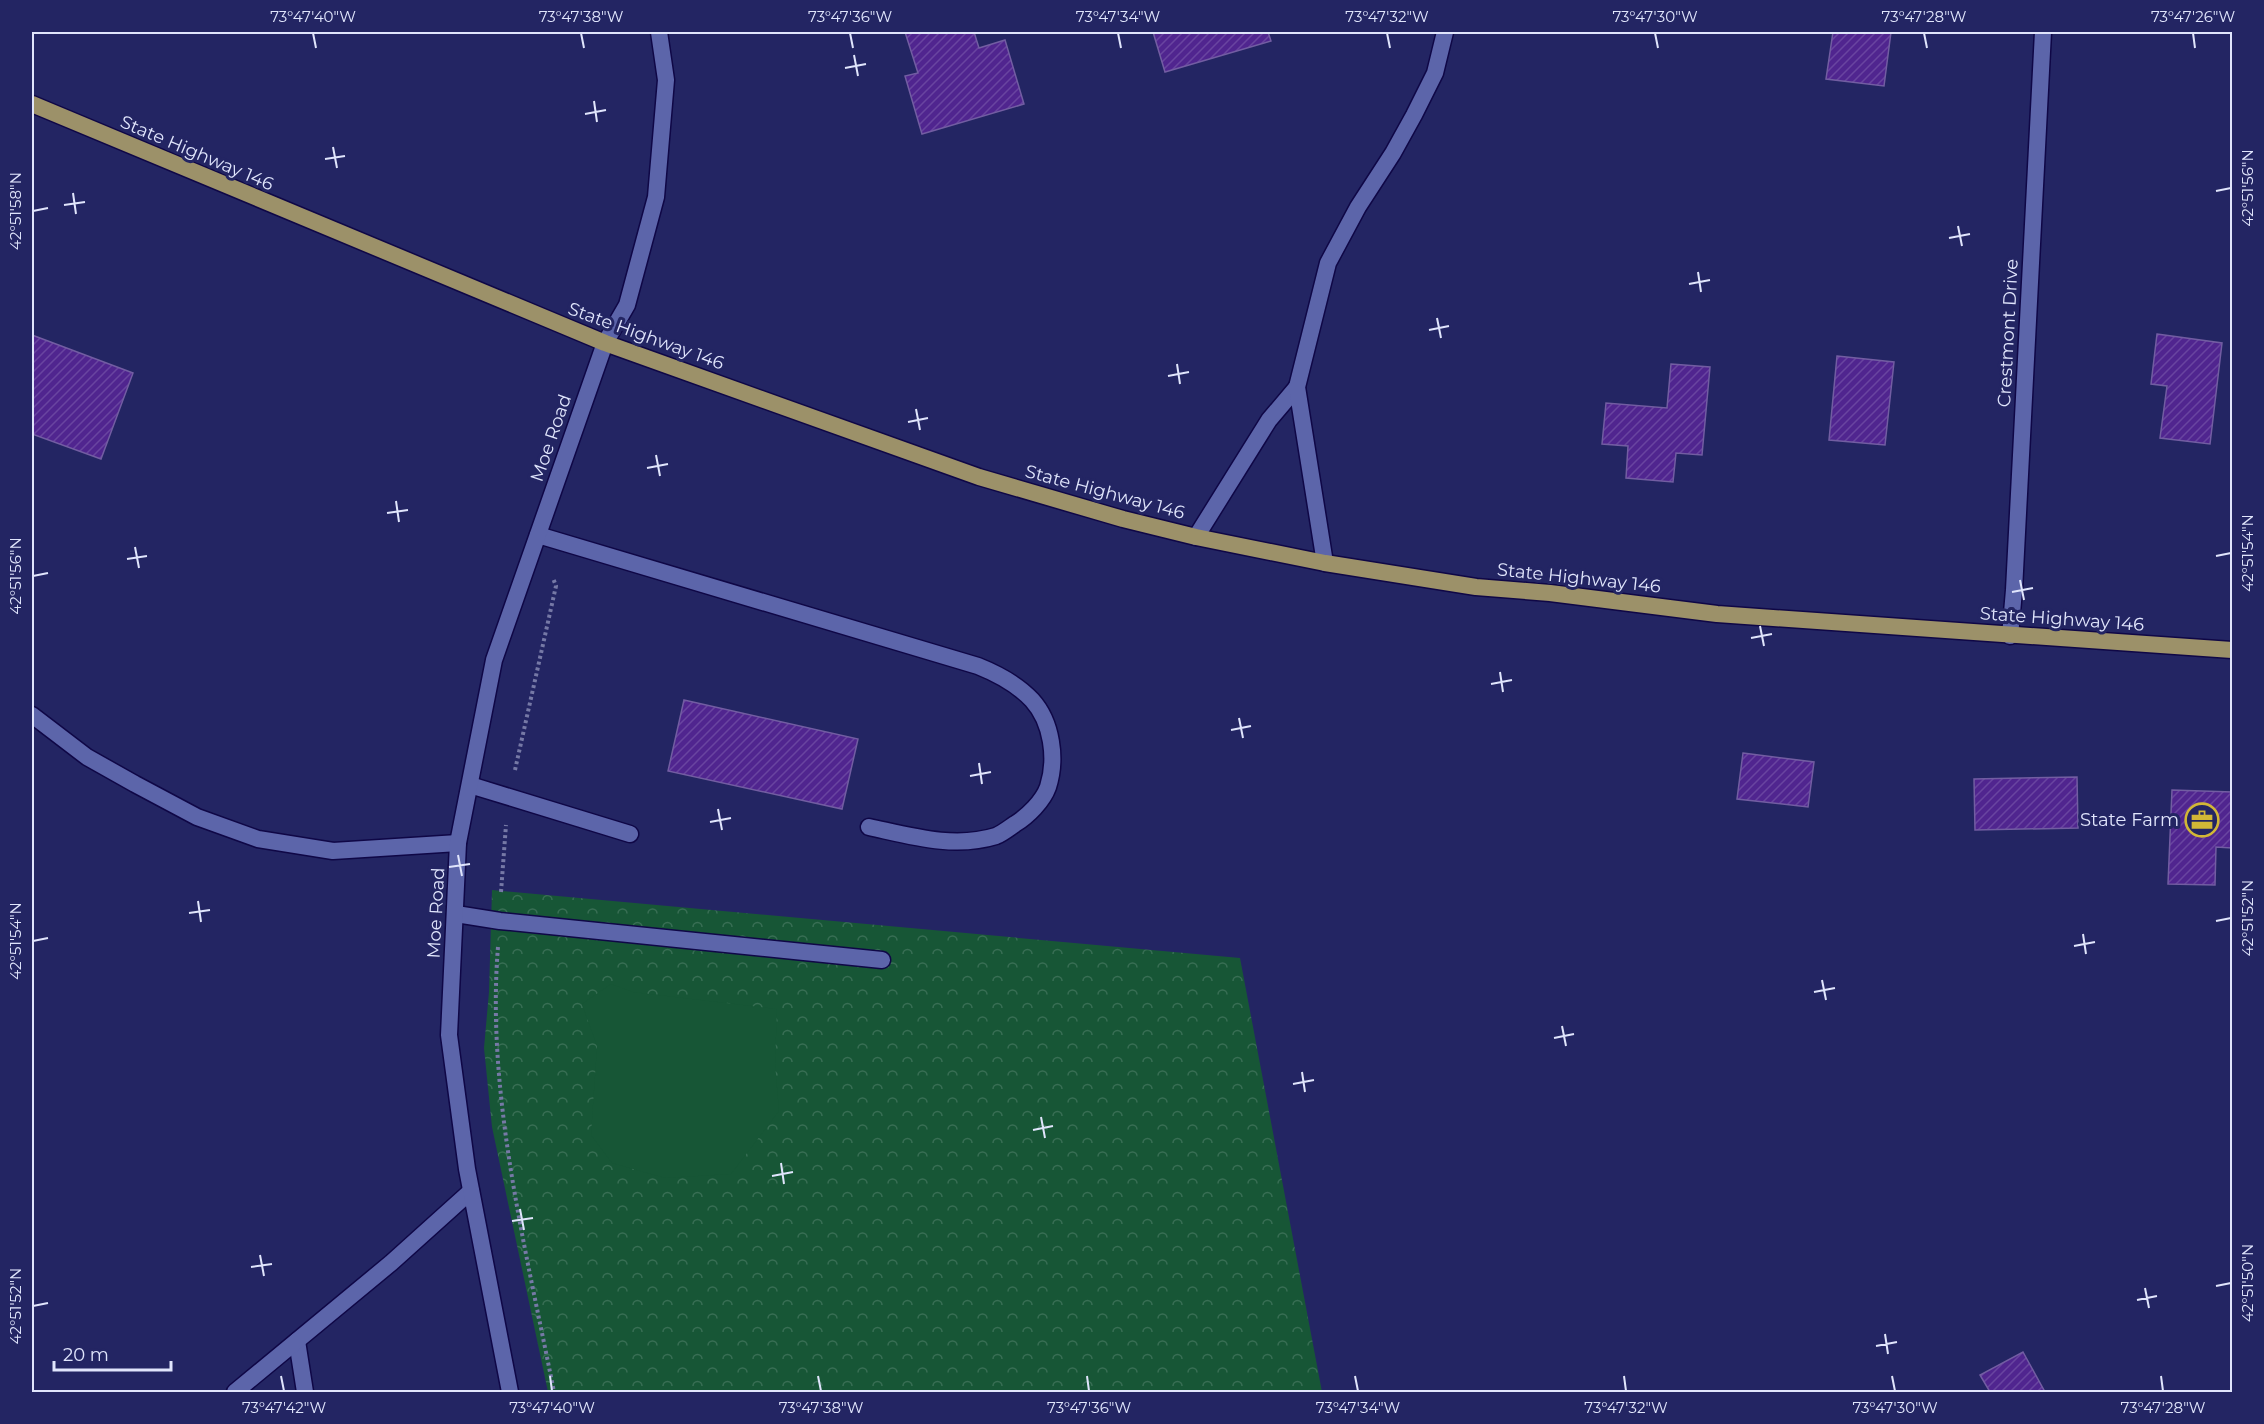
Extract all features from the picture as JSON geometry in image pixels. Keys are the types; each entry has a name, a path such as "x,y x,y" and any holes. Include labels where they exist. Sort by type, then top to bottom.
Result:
{"main road":[{"name":"State Highway 146","path":"32,104 605,343 979,477 1123,519 1196,537 1325,562 1476,586 1717,614 2232,650"}],"street":[{"name":"Moe Road","path":"510,1392 471,1191 449,1035 458,843 494,660 605,343 627,305 656,197 666,80 659,32"},
{"path":"1325,562 1297,387 1328,263 1358,207 1393,153 1414,115 1435,73 1445,32"},
{"name":"Crestmont Drive","path":"2010,636 2043,32"},
{"path":"1196,537 1269,420 1297,387"},
{"path":"538,535 978,666 1004,676 1032,700 1047,723 1053,759 1048,788 1028,815 998,835 966,843 916,838 869,827"},
{"path":"32,715 87,757 135,784 197,817 258,839 333,851 458,843"},
{"path":"470,785 630,834"},
{"path":"456,914 500,921 882,960"},
{"path":"235,1392 391,1263 471,1191"},
{"path":"297,1341 305,1392"}],"path":[{"path":"538,535 556,586 510,798 505,831 495,984 502,1097 511,1165 554,1392"}],"green space":[{"path":"492,890 1240,958 1322,1392 548,1392 492,1127 484,1048 489,992"},
{"path":"611,984 633,992 777,1009 775,1064 779,1111 731,1174 665,1178 612,1163 591,1135 597,1046 582,1004"}],"building":[{"path":"905,32 974,32 979,48 1005,40 1024,104 922,134 905,76 918,73"},
{"path":"1153,32 1268,32 1271,41 1165,72"},
{"path":"1833,32 1891,32 1884,86 1826,79"},
{"path":"2157,334 2222,343 2210,444 2160,438 2167,386 2151,384"},
{"path":"32,335 133,373 101,459 32,434"},
{"path":"1837,356 1894,362 1885,445 1829,440"},
{"path":"1671,364 1710,367 1702,455 1676,453 1673,482 1626,478 1628,446 1602,444 1606,403 1667,408"},
{"path":"684,700 858,739 842,809 668,771"},
{"path":"1743,753 1814,762 1808,807 1737,799"},
{"path":"2077,777 2078,828 1975,830 1974,779"},
{"name":"State Farm","path":"2172,790 2232,792 2232,848 2216,847 2215,885 2168,884"},
{"path":"2023,1352 2045,1392 1990,1392 1980,1375"}],"place":[{"name":"State Farm","path":"2202,820"}]}
